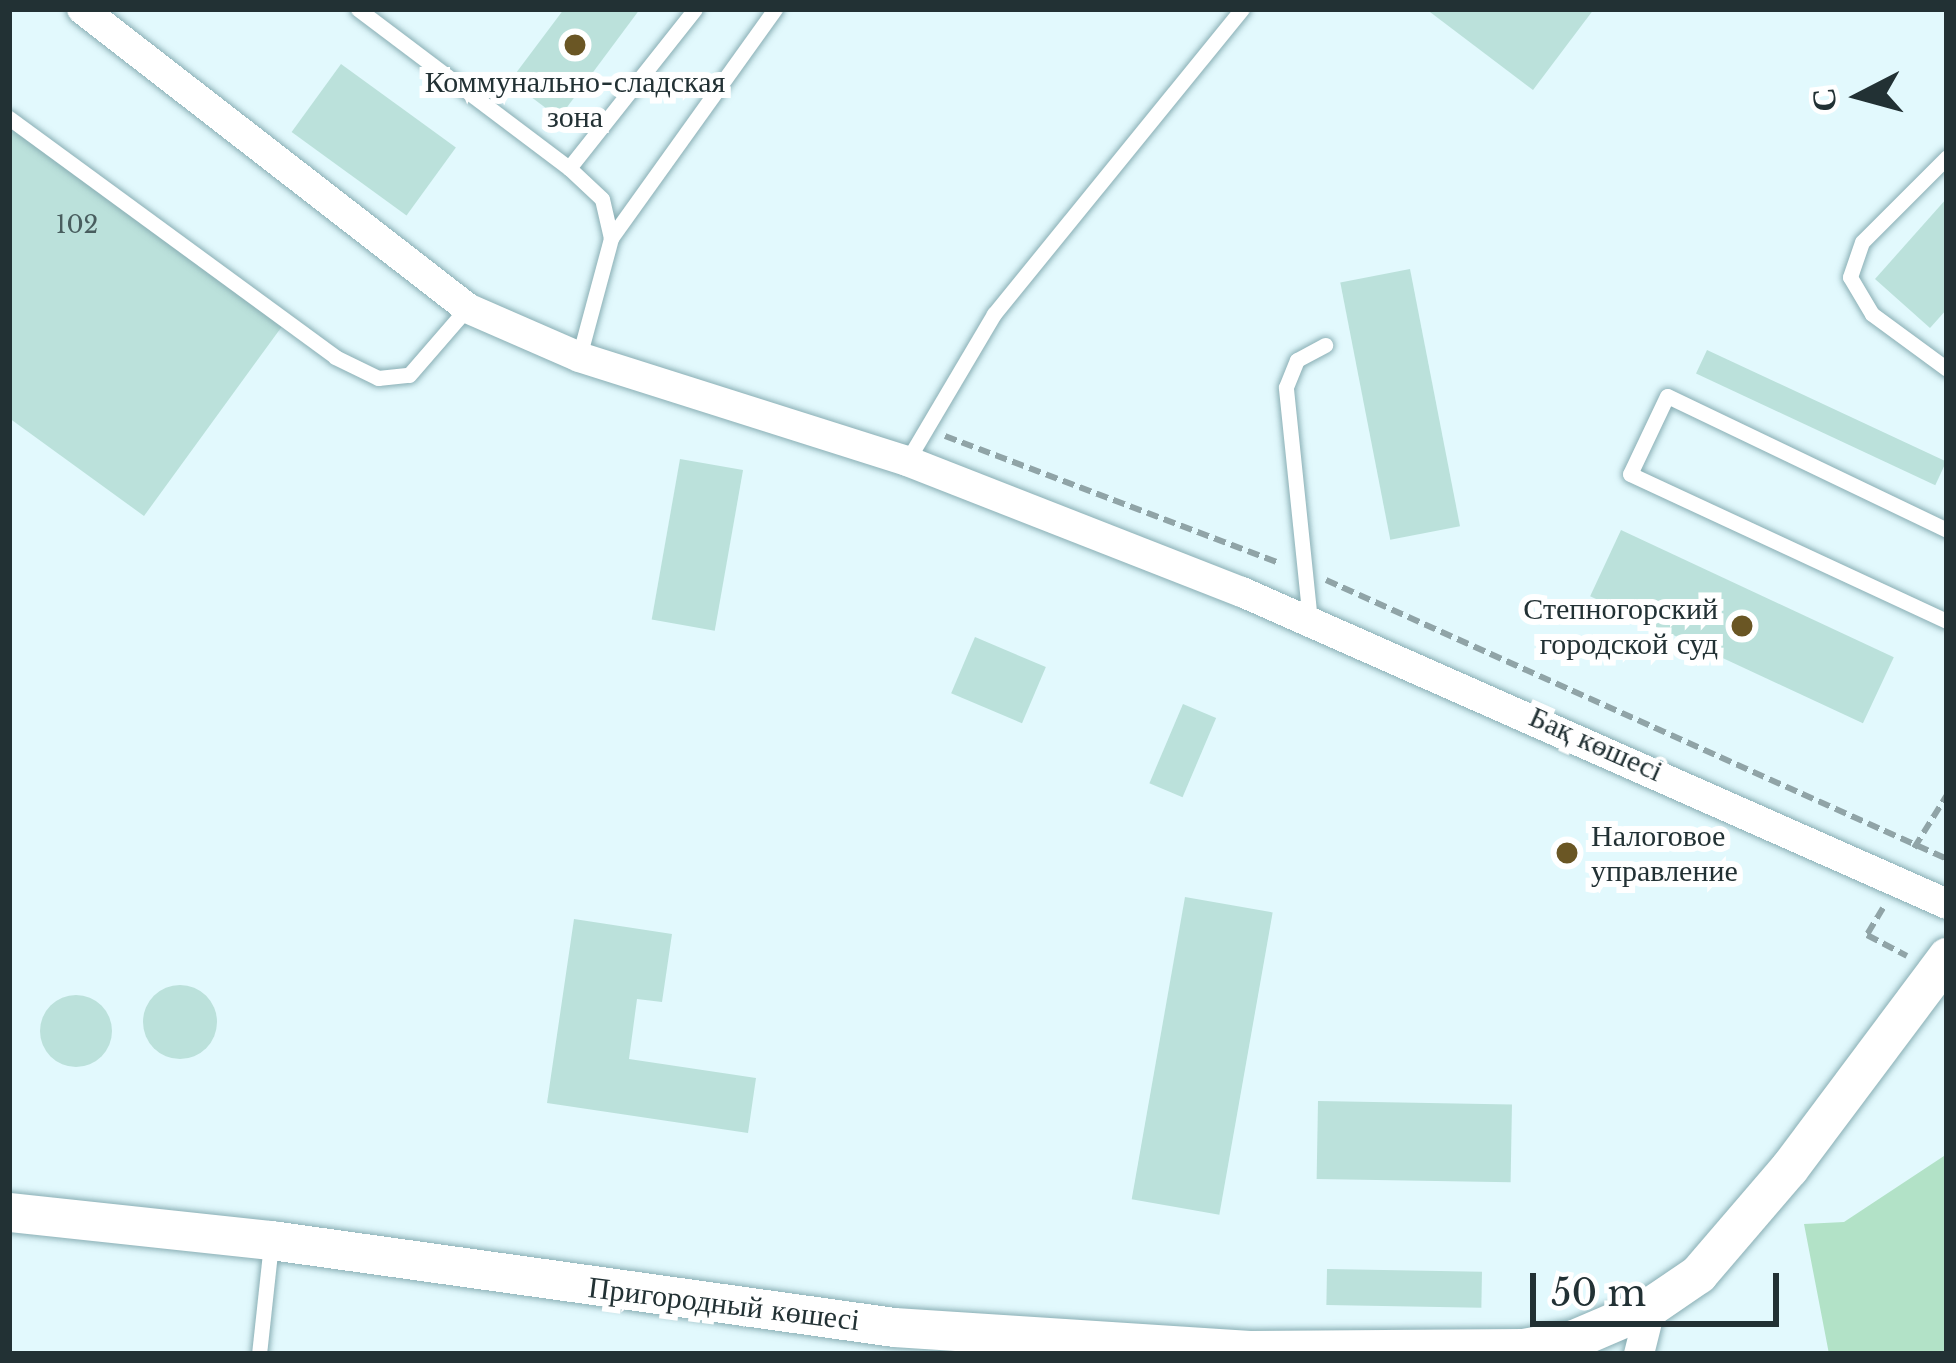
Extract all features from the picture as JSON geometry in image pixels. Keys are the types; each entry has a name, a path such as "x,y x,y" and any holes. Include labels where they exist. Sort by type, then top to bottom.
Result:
{"street":[{"name":"Бақ көшесі","path":"82,9 467,308 579,357 907,460 1241,592 1947,904"},
{"name":"Пригородный көшесі","path":"9,1212 271,1240 894,1327 1226,1349 1523,1348 1574,1339 1651,1306 1739,1231 1947,957"},
{"path":"1639,1354 1651,1306"}],"lane":[{"path":"358,9 569,168 602,200 611,238"},
{"path":"569,168 695,9"},
{"path":"579,357 611,238 775,9"},
{"path":"907,460 994,314 1243,9"},
{"path":"9,118 335,357 378,378 409,375 467,308"},
{"path":"1947,158 1862,242 1850,277 1872,314 1940,364 1947,343"},
{"path":"1310,621 1286,387 1297,360 1325,346"},
{"path":"1947,530 1666,396 1630,474 1947,621"},
{"path":"259,1354 271,1240"}],"path":[{"path":"923,429 1304,571 1947,859"},
{"path":"1916,844 1947,795"},
{"path":"1895,964 1900,953"}],"green space":[{"path":"1947,1154 1947,1354 1829,1354 1804,1224 1844,1222"}],"building":[{"name":"Коммунально-сладская зона","path":"564,9 640,9 559,118 510,81"},
{"path":"1426,9 1594,9 1533,90"},
{"path":"341,64 456,147 407,215 292,132"},
{"path":"9,125 283,325 144,516 9,418"},
{"path":"1947,198 1947,309 1930,328 1875,279"},
{"path":"1410,269 1460,526 1390,540 1340,283"},
{"path":"1707,350 1946,462 1935,485 1696,374"},
{"path":"680,459 743,470 715,631 652,620"},
{"name":"Степногорский городской суд","path":"1621,530 1894,657 1863,723 1590,596"},
{"path":"975,637 1046,667 1022,723 951,693"},
{"path":"1183,704 1216,718 1183,797 1149,783"},
{"path":"1185,897 1273,912 1219,1215 1132,1199"},
{"path":"574,919 672,934 662,1002 637,999 629,1059 756,1078 748,1133 547,1103"},
{"path":"180,985 206,996 217,1022 206,1048 180,1059 154,1048 143,1022 154,996"},
{"path":"76,995 102,1005 112,1031 102,1057 76,1067 50,1057 40,1031 50,1005"},
{"path":"1318,1101 1512,1104 1511,1182 1317,1179"},
{"path":"1327,1269 1482,1272 1481,1308 1326,1305"}],"place":[{"name":"Коммунально-сладская зона","path":"575,45"},
{"name":"Степногорский городской суд","path":"1742,626"},
{"name":"Налоговое управление","path":"1567,853"}]}
